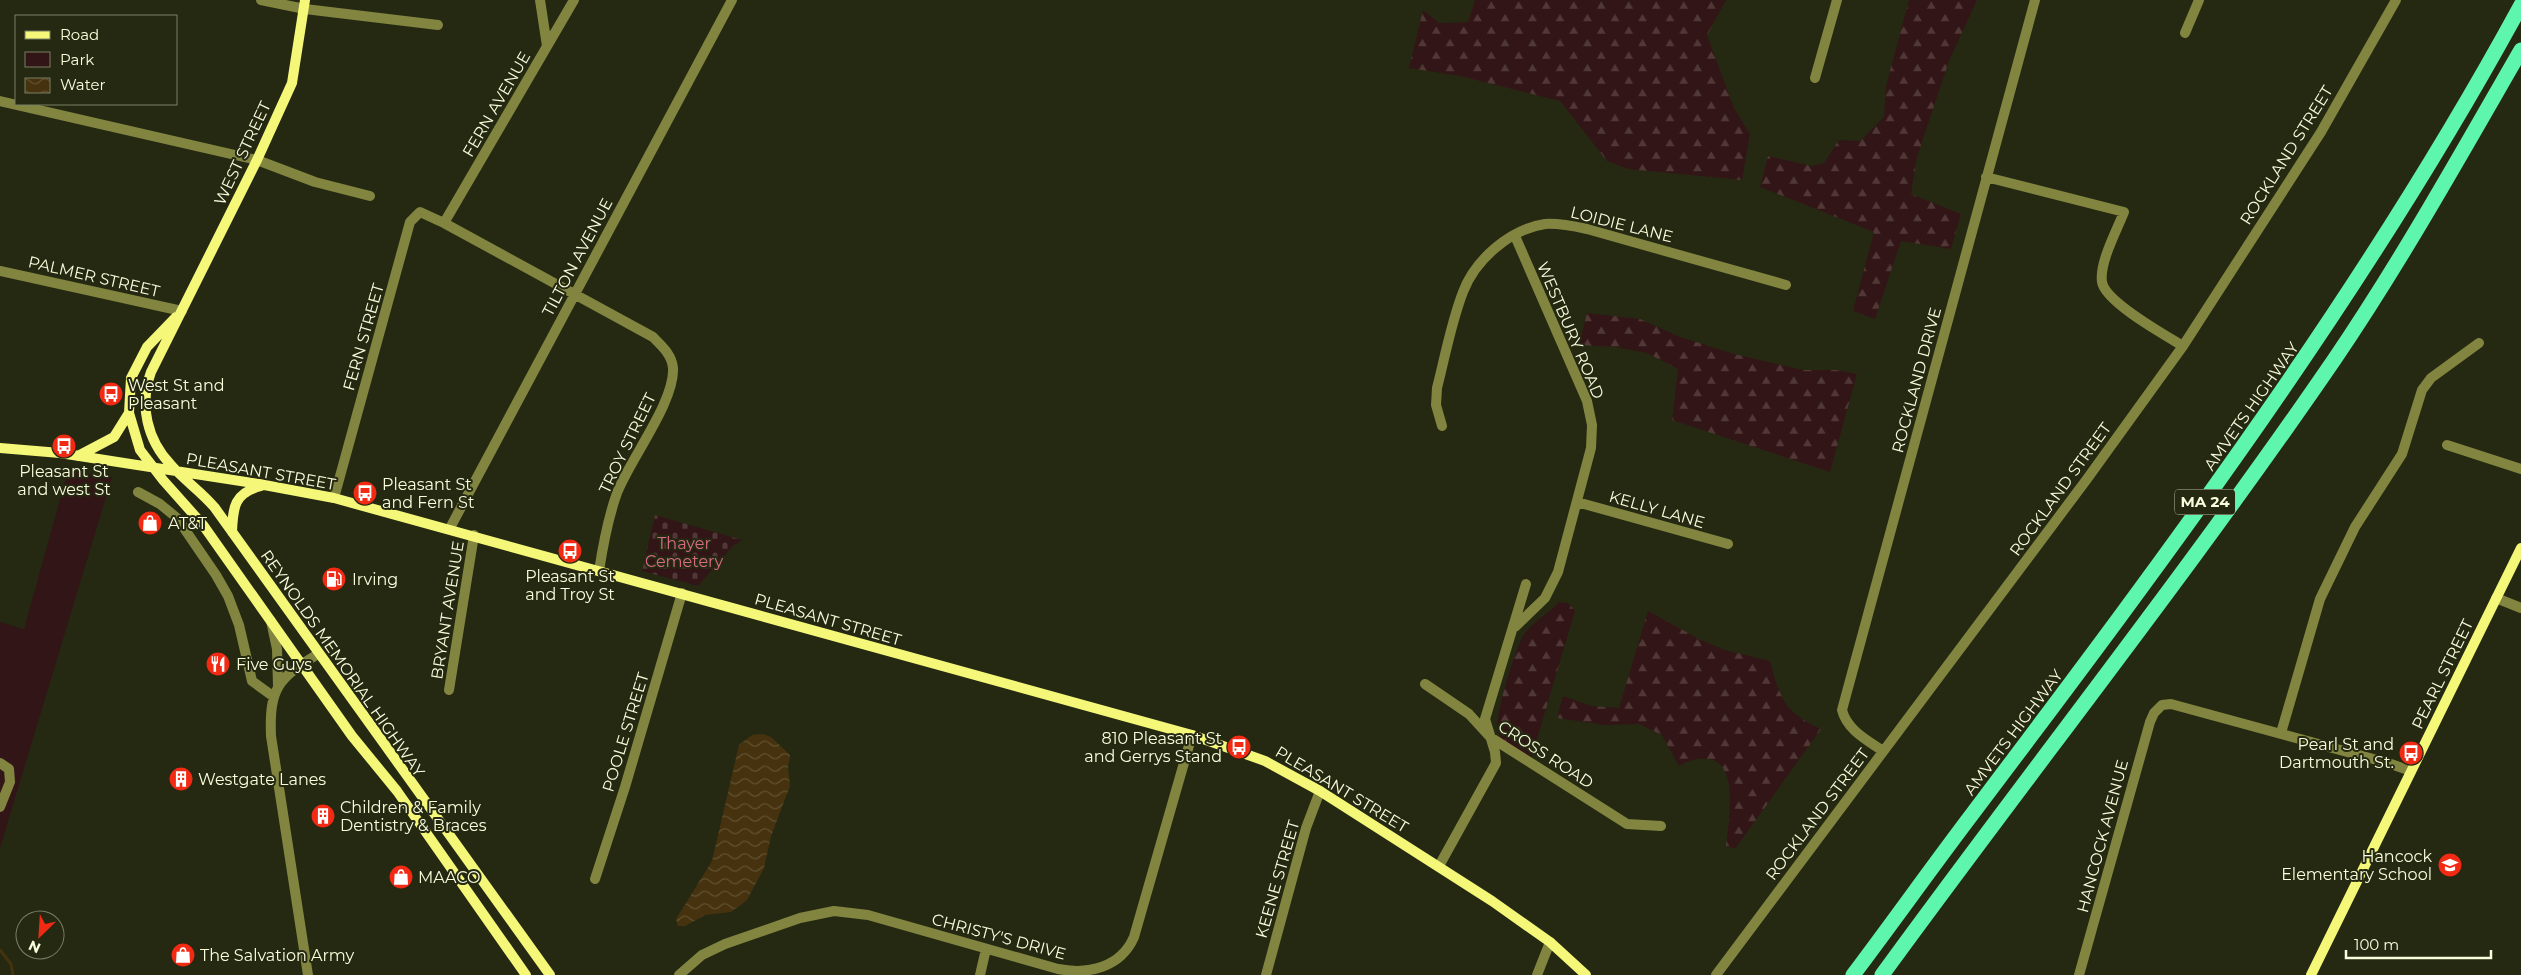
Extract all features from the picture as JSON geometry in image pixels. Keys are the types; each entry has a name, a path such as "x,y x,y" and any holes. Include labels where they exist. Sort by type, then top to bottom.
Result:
{"highway":[{"name":"AMVETS HIGHWAY","path":"1853,975 2084,668 2299,368 2349,293 2460,111 2521,4"},
{"name":"MA 24","path":"1882,975 1964,862 2115,663 2334,360 2434,200 2521,50"}],"main road":[{"name":"WEST STREET","path":"177,471 163,455 151,433 146,416 145,398 151,372 257,160 292,83 305,4"},
{"name":"WEST STREET","path":"152,468 138,444 129,412 130,385 138,361 147,347 182,311"},
{"path":"78,456 114,438 129,412"},
{"name":"PLEASANT STREET","path":"0,448 78,456 334,498 450,528 1192,735 1265,761 1320,791 1439,866 1550,942 1586,975"},
{"name":"REYNOLDS MEMORIAL HIGHWAY","path":"152,468 199,520 360,746 397,790 526,975"},
{"name":"REYNOLDS MEMORIAL HIGHWAY","path":"177,471 205,496 232,532 550,975"},
{"path":"232,532 233,514 238,500 248,490 264,485"},
{"name":"PEARL STREET","path":"2310,975 2521,548"}],"street":[{"path":"260,0 305,4 438,25"},
{"path":"540,0 547,46"},
{"name":"FERN AVENUE","path":"444,222 574,0"},
{"name":"TILTON AVENUE","path":"450,528 574,292 732,0"},
{"path":"1815,78 1837,0"},
{"name":"ROCKLAND DRIVE","path":"1883,751 1853,729 1845,720 1842,710 2035,0"},
{"path":"2185,33 2199,0"},
{"name":"ROCKLAND STREET","path":"1716,975 2087,479 2183,346 2321,132 2396,0"},
{"path":"0,101 15,104"},
{"path":"17,105 257,160 315,182 370,196"},
{"path":"1986,177 2124,212 2104,262 2102,284 2105,291 2121,305 2183,346"},
{"name":"FERN STREET","path":"334,498 410,222 420,212 444,222"},
{"path":"444,222 574,292"},
{"name":"LOIDIE LANE","path":"1442,426 1436,405 1437,388 1463,292 1472,274 1483,259 1498,245 1515,236 1545,224 1570,225 1786,285"},
{"name":"WESTBURY ROAD","path":"1515,236 1587,401 1592,425 1591,448 1558,572 1545,598 1515,627"},
{"name":"PALMER STREET","path":"0,271 182,311"},
{"name":"TROY STREET","path":"574,292 653,337 667,351 673,367 668,393 617,492 599,571"},
{"path":"2411,771 2388,762 2281,733 2320,599 2355,527 2402,454 2422,390 2431,378 2479,343"},
{"path":"2447,445 2521,469"},
{"path":"138,492 160,504 177,518 228,596 243,637 252,681 274,697"},
{"name":"KELLY LANE","path":"1577,502 1728,544"},
{"name":"BRYANT AVENUE","path":"449,690 474,535"},
{"path":"1439,866 1496,762 1495,752 1485,719 1515,627 1526,584"},
{"name":"POOLE STREET","path":"595,879 627,780 682,593"},
{"path":"2496,598 2521,608"},
{"path":"271,620 277,649 278,686"},
{"path":"308,975 271,736 274,697 278,686 289,672 318,654"},
{"name":"CROSS ROAD","path":"1426,684 1470,714 1490,737 1627,824 1661,826"},
{"name":"HANCOCK AVENUE","path":"2080,975 2145,738 2152,717 2160,707 2171,704 2281,733"},
{"name":"CHRISTY'S DRIVE","path":"679,975 702,955 725,944 800,918 834,911 868,915 1067,971 1101,967 1114,962 1124,953 1136,930 1192,735"},
{"path":"0,763 9,770 10,782 0,807"},
{"name":"KEENE STREET","path":"1266,975 1306,828 1320,791"},
{"path":"1537,975 1550,942"},
{"path":"980,975 986,949"}],"green space":[{"path":"1475,0 1726,0 1707,35 1734,108 1750,134 1742,180 1628,169 1607,161 1560,101 1460,76 1409,68 1423,10 1439,23 1468,22"},
{"path":"1909,0 1977,0 1949,61 1917,157 1911,194 1961,214 1951,249 1901,241 1875,319 1853,311 1874,232 1760,187 1768,156 1811,166 1824,163 1839,140 1860,141 1884,117 1886,86"},
{"path":"1587,313 1640,319 1680,337 1734,354 1803,370 1836,370 1857,374 1830,472 1672,420 1678,369 1647,353 1616,347 1579,345"},
{"path":"68,471 112,477 0,848 0,622 24,629"},
{"name":"Thayer Cemetery","path":"655,515 742,540 733,546 698,586 642,571"},
{"path":"1559,602 1568,603 1575,611 1531,759 1508,745 1500,737 1497,725 1506,683 1521,640 1537,621"},
{"path":"1648,611 1699,639 1725,650 1770,661 1777,685 1791,710 1821,729 1735,849 1726,846 1730,795 1725,771 1718,763 1708,759 1700,759 1679,766 1662,735 1639,724 1605,725 1557,718 1563,696 1591,706 1619,708"}],"water":[{"path":"763,734 771,737 790,755 788,768 790,786 771,836 764,868 747,900 731,912 705,915 685,926 678,926 676,919 712,861 739,745 752,735"}],"waterway":[{"path":"0,950 11,964 13,975"}],"place":[{"name":"West St and Pleasant","path":"111,394"},
{"name":"Pleasant St and west St","path":"64,446"},
{"name":"Pleasant St and Fern St","path":"365,493"},
{"name":"AT&T","path":"150,523"},
{"name":"Pleasant St and Troy St","path":"570,551"},
{"name":"Irving","path":"334,579"},
{"name":"Five Guys","path":"218,664"},
{"name":"810 Pleasant St and Gerrys Stand","path":"1239,747"},
{"name":"Pearl St and Dartmouth St.","path":"2411,753"},
{"name":"Westgate Lanes","path":"181,779"},
{"name":"Children & Family Dentistry & Braces","path":"323,816"},
{"name":"Hancock Elementary School","path":"2450,865"},
{"name":"MAACO","path":"401,877"},
{"name":"The Salvation Army","path":"183,955"}]}
